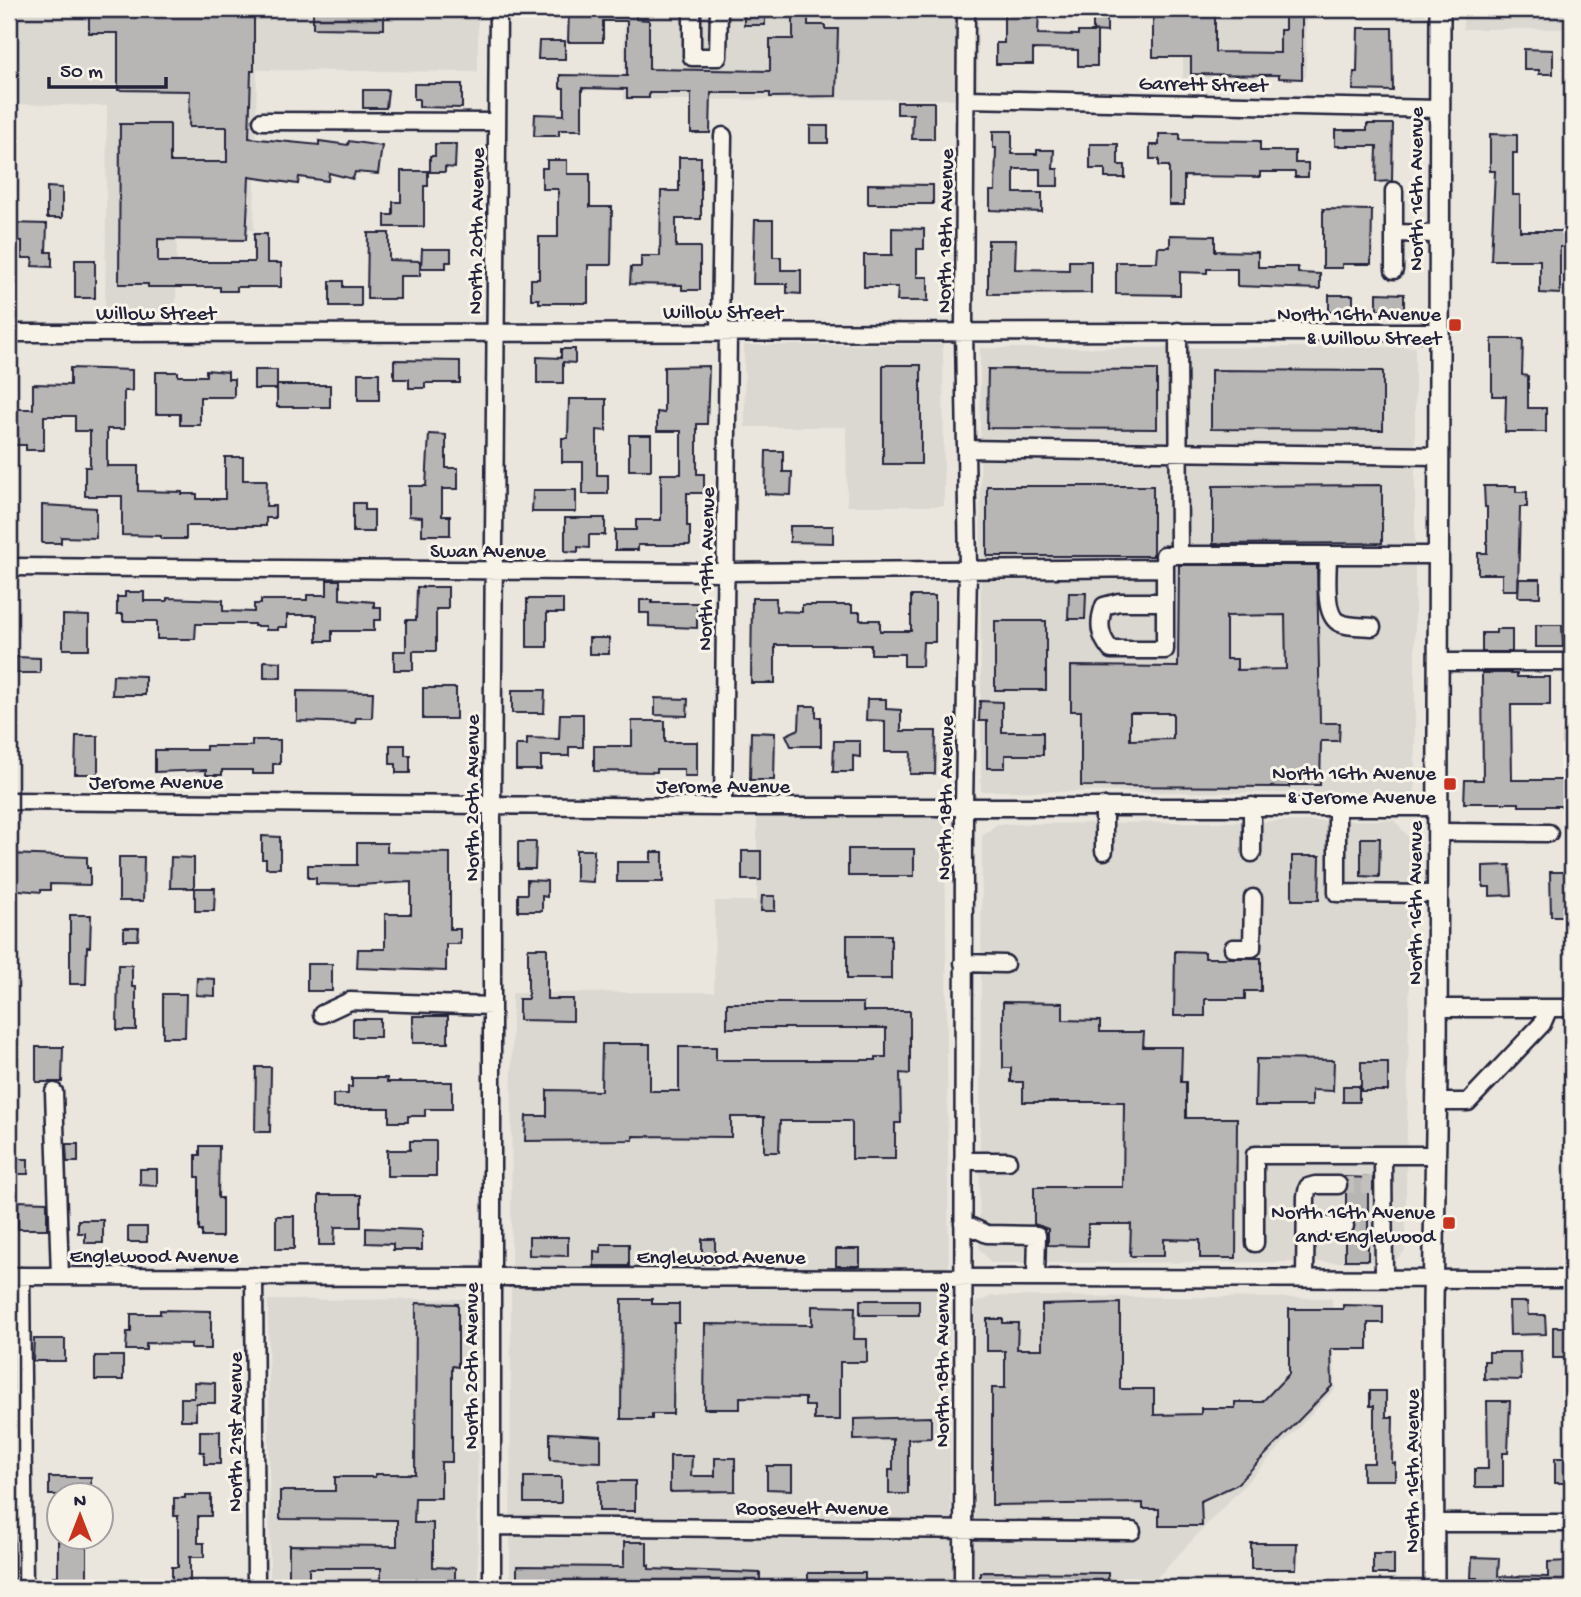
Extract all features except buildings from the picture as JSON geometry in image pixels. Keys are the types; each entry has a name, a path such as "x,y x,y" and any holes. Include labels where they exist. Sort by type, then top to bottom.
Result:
{"main road":[{"name":"North 16th Avenue","path":"1434,1588 1433,1278 1437,1008 1440,9"}],"street":[{"name":"North 20th Avenue","path":"492,1588 491,1006 498,9"},
{"path":"692,9 692,57 718,57 719,9"},
{"name":"North 18th Avenue","path":"963,1588 963,963 968,568 964,331 966,9"},
{"name":"Garrett Street","path":"967,99 1439,109"},
{"path":"262,121 497,122"},
{"name":"North 19th Avenue","path":"723,136 726,572 723,807"},
{"path":"1394,191 1394,270"},
{"path":"1394,233 1438,234"},
{"path":"1178,331 1179,555"},
{"name":"Willow Street","path":"9,332 1437,332"},
{"path":"966,449 1437,456"},
{"path":"1165,601 1119,602 1104,606 1100,631 1105,643 1111,650 1165,650 1165,601 1165,568 1164,555 1437,555"},
{"path":"1328,556 1328,600 1332,616 1338,622 1371,627"},
{"name":"Swan Avenue","path":"9,567 726,572 1165,568"},
{"path":"1437,662 1572,662"},
{"name":"Jerome Avenue","path":"9,801 723,807 1437,807"},
{"path":"1104,806 1104,851"},
{"path":"1252,807 1252,853"},
{"path":"1336,807 1336,892 1437,894"},
{"path":"1437,832 1549,833"},
{"path":"1233,948 1252,948 1253,898"},
{"path":"963,963 1005,964"},
{"path":"322,1014 350,1001 491,1006"},
{"path":"1437,1008 1572,1009"},
{"path":"1436,1102 1468,1102 1542,1024 1549,1008"},
{"path":"54,1092 60,1276"},
{"path":"1255,1243 1255,1155 1435,1155"},
{"path":"1383,1155 1376,1227 1384,1278"},
{"path":"963,1161 1009,1161"},
{"path":"1306,1277 1308,1187 1338,1185"},
{"path":"963,1223 987,1234 1037,1235 1036,1277"},
{"path":"1306,1226 1345,1226"},
{"path":"15,1276 24,1588"},
{"name":"Englewood Avenue","path":"15,1276 1572,1279"},
{"name":"North 21st Avenue","path":"254,1276 256,1588"},
{"path":"1433,1523 1572,1523"},
{"name":"Roosevelt Avenue","path":"492,1526 1132,1531"}],"shaded area":[{"path":"9,9 478,9 478,72 257,70 254,230 177,230 176,314 105,313 107,106 9,104"},
{"path":"624,9 978,9 978,99 624,100"},
{"path":"1183,9 1425,9 1425,15 1306,15 1306,77 1183,78"},
{"path":"1463,9 1572,9 1572,29 1463,29"},
{"path":"943,344 944,506 847,506 846,427 745,427 744,345"},
{"path":"1415,347 1415,794 981,791 980,348"},
{"path":"945,811 951,1517 975,1519 975,1303 992,1296 1332,1298 1335,1389 1147,1588 510,1588 512,993 714,992 715,901 757,901 757,812"},
{"path":"1394,820 1412,841 1405,1251 1394,1262 991,1263 979,1248 982,836 997,824"},
{"path":"477,1299 478,1588 270,1588 268,1300"}],"tunnel":[{"path":"1338,1185 1372,1185"},
{"path":"1345,1226 1368,1227"}],"place":[{"name":"North 16th Avenue & Willow Street","path":"1455,325"},
{"name":"North 16th Avenue & Jerome Avenue","path":"1450,784"},
{"name":"North 16th Avenue and Englewood","path":"1449,1223"}]}
